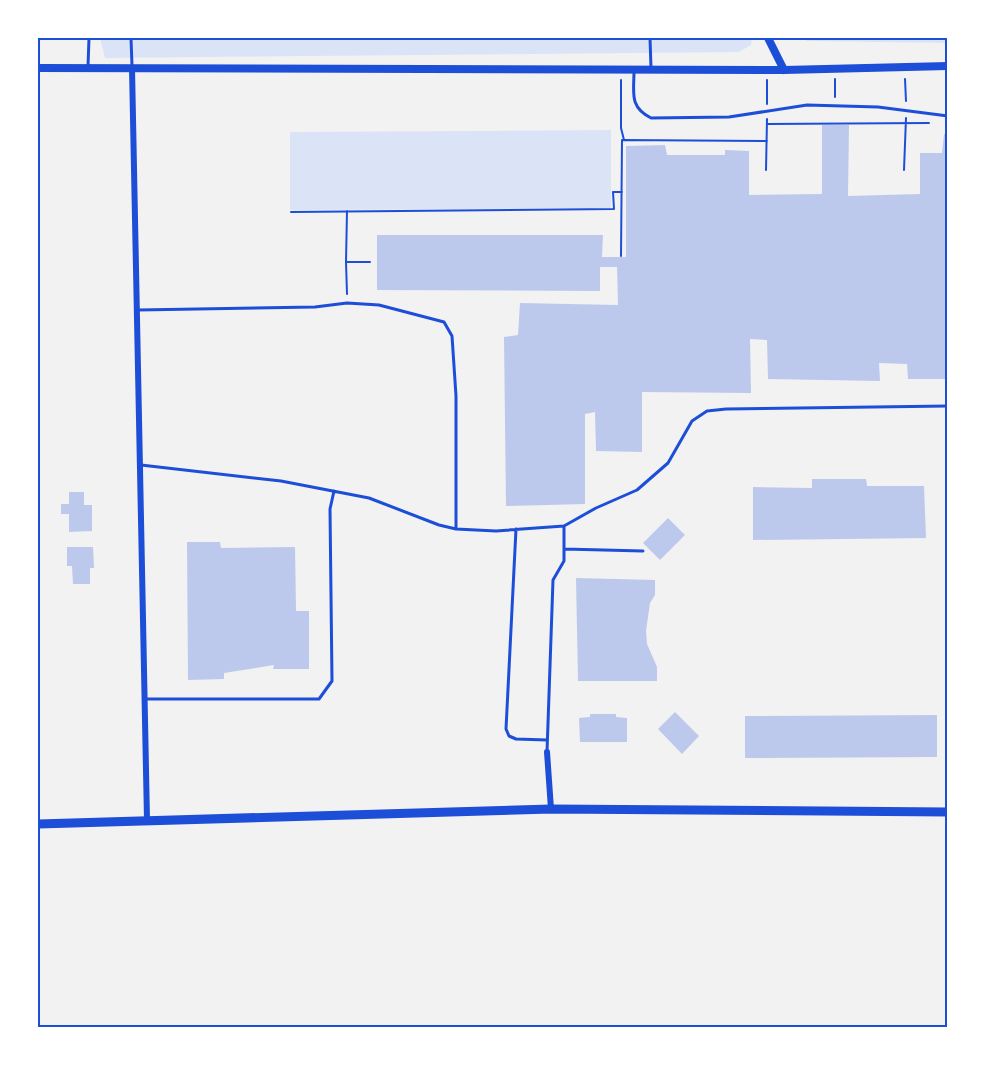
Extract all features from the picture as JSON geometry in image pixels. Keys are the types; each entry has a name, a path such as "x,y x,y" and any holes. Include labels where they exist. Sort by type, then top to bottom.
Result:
{"main road":[{"path":"38,824 551,809 948,812"}],"street":[{"path":"768,38 784,70"},
{"path":"38,68 784,70 948,66"},
{"path":"132,68 147,820"},
{"path":"547,752 551,809"}],"lane":[{"path":"88,68 89,38"},
{"path":"131,38 132,68"},
{"path":"650,38 651,70"},
{"path":"634,70 634,102 639,112 651,118 729,117 807,105 878,106 948,116"},
{"path":"138,310 315,308 347,303 379,305 444,322 452,336 456,396 456,528"},
{"path":"141,465 281,481 334,491 369,498 439,525 456,528 496,531 564,526 596,508 638,490 668,463 692,421 707,411 948,405"},
{"path":"145,699 319,699 332,681 330,509 334,491"},
{"path":"547,752 553,580 564,561 564,526"},
{"path":"516,529 506,729 509,736 516,739 547,740"},
{"path":"564,549 643,550"}],"path":[{"path":"621,69 621,128 624,140 622,140 621,256"},
{"path":"767,124 937,123"},
{"path":"624,140 767,141"},
{"path":"291,212 614,209 614,192 622,192"},
{"path":"346,211 347,303"},
{"path":"346,262 370,262"}],"shaded area":[{"path":"100,38 752,38 751,45 739,52 105,58"},
{"path":"805,38 947,38 948,43 807,41"},
{"path":"611,130 611,208 290,210 290,132"}],"building":[{"path":"822,125 849,125 848,196 920,194 920,153 942,153 944,134 948,134 948,379 908,379 907,364 879,363 880,381 768,379 767,340 750,339 751,393 642,392 642,452 596,451 595,412 585,414 585,504 506,506 504,337 518,335 520,303 618,305 617,267 600,267 600,291 377,290 377,235 603,235 602,257 626,257 626,146 665,145 667,155 725,155 725,150 749,151 749,195 822,194"},
{"path":"812,479 866,479 867,486 924,486 926,538 753,540 753,487 812,488"},
{"path":"69,492 84,492 84,505 92,505 92,531 69,532 69,514 61,514 61,504 69,504"},
{"path":"668,518 685,535 660,560 643,543"},
{"path":"187,542 220,542 221,548 295,547 296,611 309,611 309,669 273,669 274,665 224,673 224,679 188,680"},
{"path":"67,547 93,547 94,568 90,568 90,584 73,584 72,566 67,566"},
{"path":"576,578 655,580 655,595 650,603 646,631 647,644 657,667 657,681 578,681"},
{"path":"675,712 699,736 682,754 658,729"},
{"path":"590,714 616,714 616,717 627,718 627,742 580,742 579,718 590,717"},
{"path":"937,715 937,757 745,758 745,716"}]}
